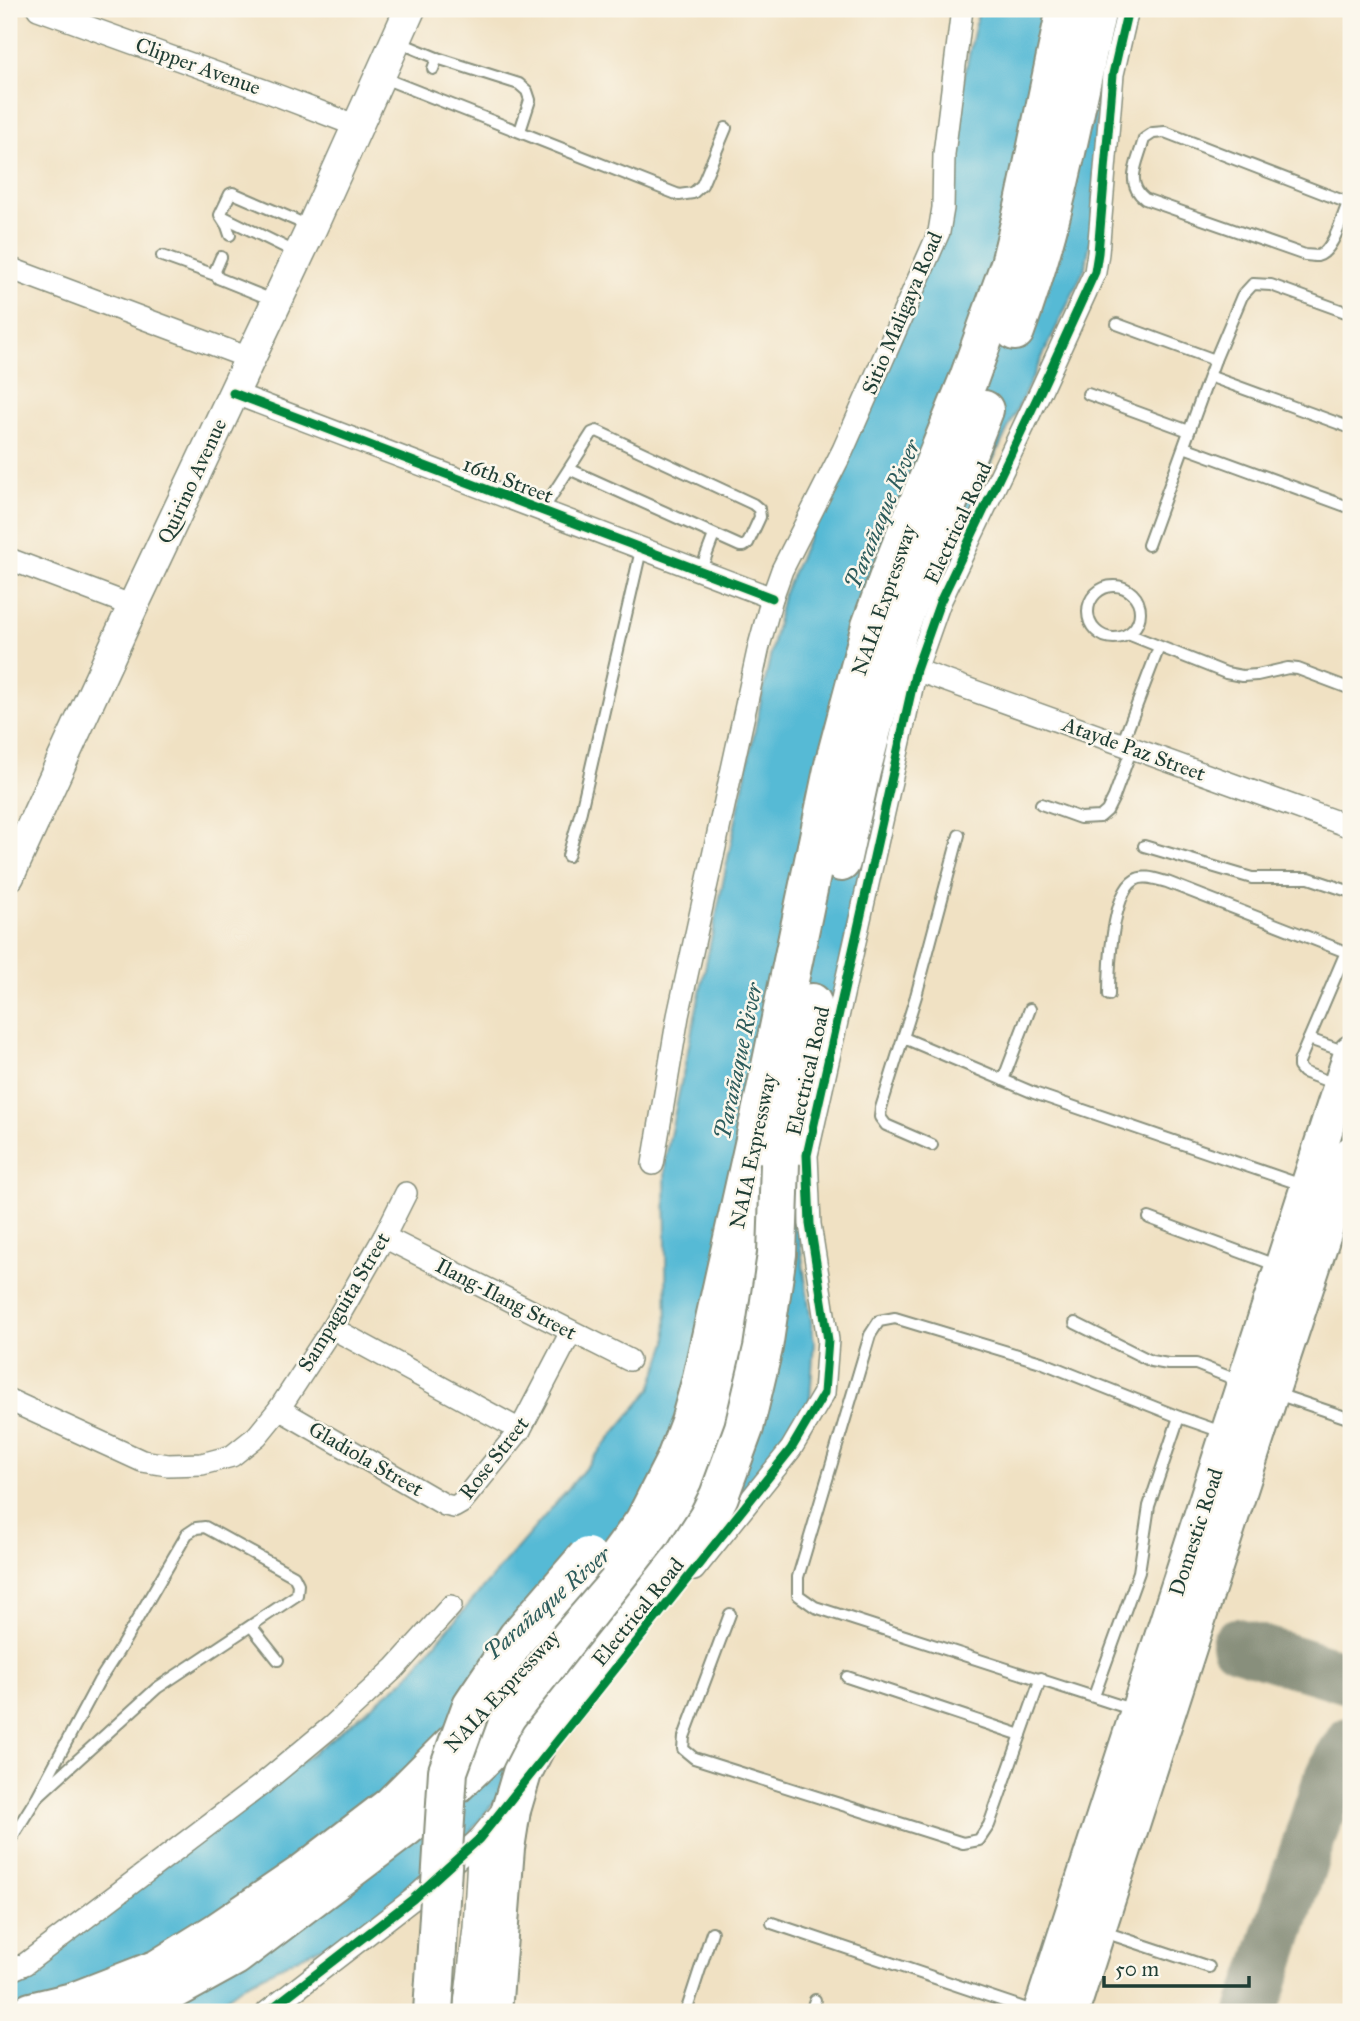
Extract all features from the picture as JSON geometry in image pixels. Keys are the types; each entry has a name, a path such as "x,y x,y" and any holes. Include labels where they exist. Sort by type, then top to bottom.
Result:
{"highway":[{"name":"NAIA Expressway","path":"31,2012 72,2002 158,1969 290,1882 391,1806 474,1723 545,1646 596,1587 644,1522 675,1461 701,1382 801,931 834,765 871,626 992,317 1010,264 1066,9"},
{"name":"NAIA Expressway","path":"121,2012 168,1993 235,1956 406,1827 453,1787 492,1750 625,1598 669,1536 704,1472 731,1387 860,771 898,631 1036,272 1053,208 1097,9"},
{"path":"433,2012 449,1771 472,1705 517,1638 587,1556 635,1491 671,1395 742,1087 758,1032 801,931"},
{"path":"492,2012 508,1827 522,1773 550,1723 696,1539 719,1496 744,1428 761,1359 772,1293 777,1254 780,1163"}],"main road":[{"name":"Quirino Avenue","path":"10,871 312,227 410,9"},
{"name":"Domestic Road","path":"1072,2012 1085,1925 1322,1192 1340,1086 1351,1053"},
{"name":"Domestic Road","path":"1152,1716 1228,1434 1258,1387 1282,1268 1322,1192 1351,1153"},
{"name":"Domestic Road","path":"1038,2012 1085,1925"}],"street":[{"name":"Clipper Avenue","path":"38,9 266,91 357,127"},
{"name":"Sitio Maligaya Road","path":"653,1164 678,1016 759,646 772,598 782,570 843,450 939,232 943,208 944,153 962,9"},
{"name":"Electrical Road","path":"267,2012 413,1899 479,1839 791,1449 824,1393 828,1340 810,1224 807,1155 916,670 940,602 1095,272 1113,74 1128,9"},
{"path":"9,268 249,358"},
{"name":"16th Street","path":"233,393 772,598"},
{"path":"9,559 133,606"},
{"name":"Atayde Paz Street","path":"916,670 1351,827"},
{"name":"Sampaguita Street","path":"9,1400 142,1461 168,1465 202,1464 232,1456 257,1436 279,1409 332,1328 406,1194"},
{"name":"Ilang-Ilang Street","path":"384,1237 629,1360"},
{"path":"332,1328 520,1430"},
{"name":"Rose Street","path":"454,1507 461,1503 520,1430 571,1332"},
{"name":"Gladiola Street","path":"279,1409 445,1505 454,1507"},
{"path":"9,1970 25,1964 261,1785 396,1668 451,1606"},
{"path":"464,2012 474,1928 479,1839"}],"lane":[{"path":"395,41 519,84 527,91 530,100 520,131"},
{"path":"433,69 438,58"},
{"path":"379,76 424,90 679,195 693,194 702,185 726,128"},
{"path":"1153,132 1165,132 1349,204 1326,251 1317,256 1305,255 1145,199 1137,193 1132,183 1143,139 1153,132"},
{"path":"220,215 233,192 312,227"},
{"path":"220,215 230,234"},
{"path":"220,215 299,254"},
{"path":"162,256 276,301"},
{"path":"215,275 221,257"},
{"path":"1148,545 1214,360 1242,296 1253,284 1271,285 1351,314"},
{"path":"1117,324 1214,360"},
{"path":"1209,376 1351,428"},
{"path":"1088,394 1189,431"},
{"path":"542,511 592,433 597,431 753,504 760,509 760,517 748,543 740,547 569,469"},
{"path":"1184,447 1351,508"},
{"path":"700,572 715,535"},
{"path":"569,856 641,550"},
{"path":"1128,634 1138,622 1139,606 1136,598 1124,588 1107,587 1099,590 1089,605 1088,614 1095,630 1102,635 1119,638 1128,634 1226,673 1242,676 1288,668 1298,669 1351,690"},
{"path":"1041,804 1080,818 1100,817 1107,811 1114,797 1158,647"},
{"path":"932,1145 886,1125 880,1117 959,835"},
{"path":"1144,846 1252,878 1309,878 1351,892"},
{"path":"1109,995 1109,964 1115,920 1125,892 1132,881 1139,878 1167,882 1349,953 1299,1062 1303,1072 1340,1086"},
{"path":"1003,1080 1030,1009"},
{"path":"904,1038 1034,1093 1322,1192"},
{"path":"1309,1039 1351,1053"},
{"path":"1149,1219 1282,1268"},
{"path":"1152,1716 815,1606 798,1595 798,1577 870,1335 879,1321 895,1318 1041,1362 1228,1434"},
{"path":"1075,1323 1150,1361 1196,1364 1351,1419"},
{"path":"1094,1696 1139,1572 1149,1506 1179,1417"},
{"path":"9,1842 37,1797 99,1681 187,1534 196,1528 205,1527 294,1576 298,1584 297,1595 158,1688 37,1797"},
{"path":"730,1614 684,1737 683,1749 694,1758 963,1843 979,1840 989,1825 1041,1678"},
{"path":"251,1626 278,1660"},
{"path":"847,1677 1021,1735"},
{"path":"772,1923 1038,2012"},
{"path":"1085,1925 1209,1967"},
{"path":"685,2012 712,1932"},
{"path":"811,2012 816,2000"}],"water":[{"name":"Parañaque River","path":"979,9 1114,9 1098,75 1093,228 1085,268 992,462 914,645 856,889 830,1017 791,1178 814,1342 808,1428 645,1613 447,1861 365,1926 246,1983 207,2012 9,2012 9,1987 19,1978 330,1740 405,1679 651,1389 667,1342 665,1160 783,595 945,225 960,96"}],"taxiway":[{"path":"1237,1644 1351,1679"},
{"path":"1252,2012 1327,1786 1351,1742"}],"cycle path":[{"path":"267,2012 413,1899 479,1839 791,1449 824,1393 828,1340 810,1224 807,1155 916,670 940,602 1095,272 1113,74 1128,9"},
{"path":"233,393 772,598"}]}
